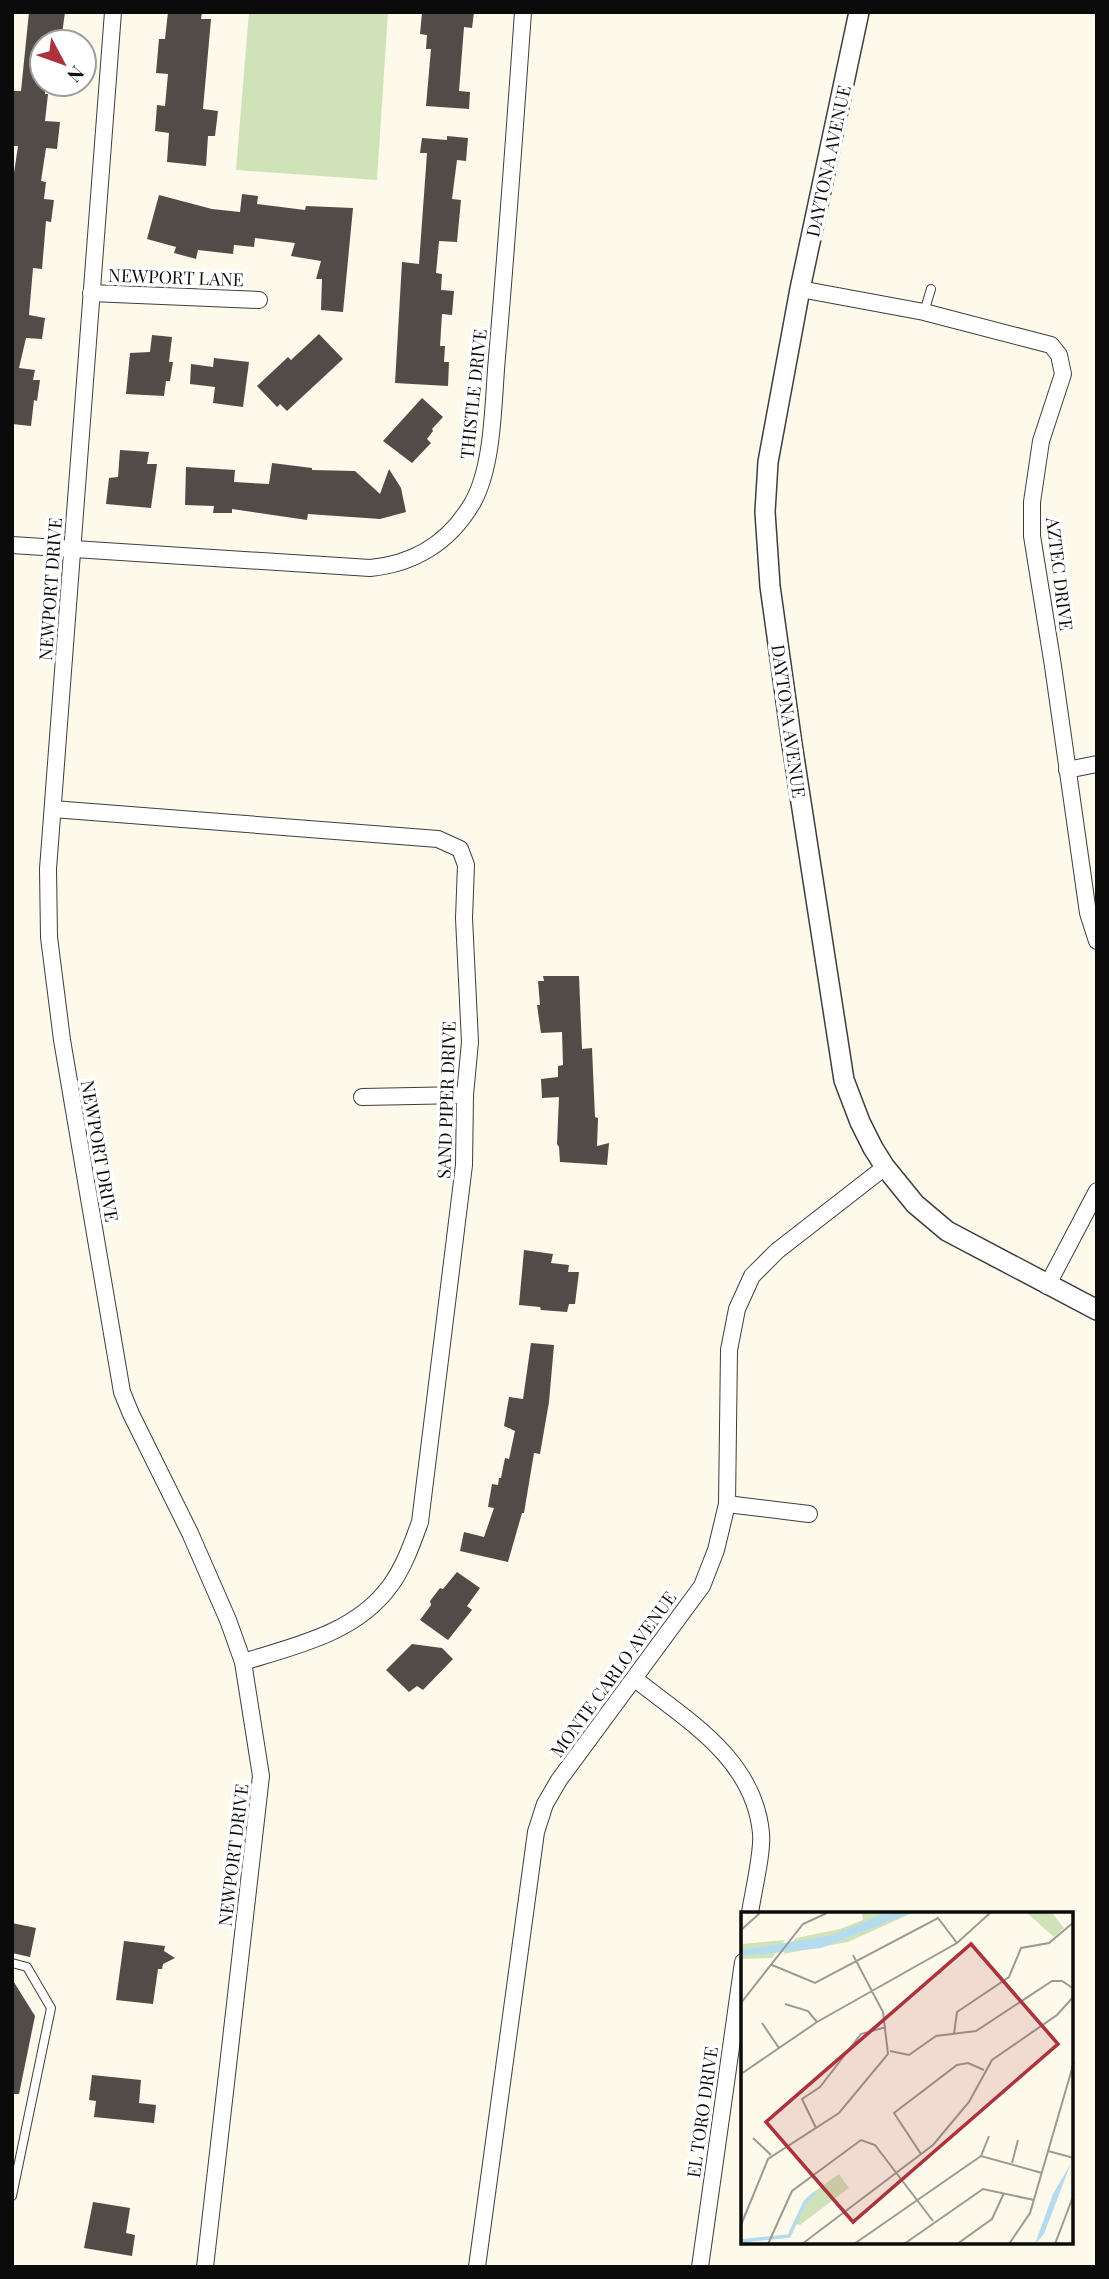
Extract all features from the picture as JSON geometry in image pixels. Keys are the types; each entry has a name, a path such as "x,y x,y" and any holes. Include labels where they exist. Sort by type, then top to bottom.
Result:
{"street":[{"name":"NEWPORT DRIVE","path":"113,12 48,869 49,937 62,1040 122,1392 228,1620 243,1662 261,1776 205,2267"},
{"name":"THISTLE DRIVE","path":"12,545 370,568 410,560 427,551 451,532 473,502 488,458 510,212 523,12"},
{"name":"DAYTONA AVENUE","path":"859,12 800,289 768,462 765,512 770,586 844,1080 860,1122 885,1167 915,1204 947,1231 1097,1310"},
{"name":"AZTEC DRIVE","path":"800,289 924,312 1051,345 1059,355 1062,374 1041,441 1032,502 1032,536 1088,913 1097,941"},
{"name":"NEWPORT LANE","path":"92,293 259,300"},
{"path":"1067,770 1097,764"},
{"name":"SAND PIPER DRIVE","path":"53,809 438,839 460,849 466,865 464,918 470,1042 465,1095 464,1165 456,1248 420,1522 390,1587 373,1604 323,1637 243,1662"},
{"path":"362,1097 465,1095"},
{"name":"MONTE CARLO AVENUE","path":"477,2267 536,1832 545,1804 559,1780 702,1586 716,1550 727,1504 729,1350 737,1308 752,1276 777,1251 885,1167"},
{"path":"1047,1286 1097,1191"},
{"path":"727,1504 809,1514"},
{"path":"635,1679 718,1746 750,1789 761,1836 750,1912"},
{"name":"EL TORO DRIVE","path":"700,2267 741,1976"}],"lane":[{"path":"924,312 930,289"},
{"path":"12,1963 27,1967 51,2008 12,2196"}],"green space":[{"path":"249,12 388,12 377,180 236,170"}],"building":[{"path":"29,12 65,12 63,28 28,28 28,98 48,98 45,121 60,122 57,149 46,148 41,181 46,182 44,199 54,200 51,222 46,221 42,269 33,268 29,315 45,318 42,339 26,338 19,368 35,370 33,380 40,380 31,426 12,424 12,186 18,146 12,146 12,115 14,91 21,91"},
{"path":"168,12 202,12 201,19 211,19 203,109 218,111 215,136 208,136 206,166 167,162 169,133 155,131 157,105 165,106 168,74 156,73 159,39 165,39"},
{"path":"474,12 472,28 464,27 459,91 470,92 469,109 426,106 431,49 426,49 427,35 420,34 422,13"},
{"path":"447,136 468,138 466,161 457,160 452,199 461,200 457,242 439,241 436,273 442,274 441,290 454,291 452,315 442,314 440,346 445,346 444,362 449,362 448,386 395,383 402,262 419,264 427,153 420,153 422,138 447,140"},
{"path":"242,194 258,196 257,204 305,210 306,206 353,208 343,312 321,310 322,279 316,279 321,261 291,256 295,243 255,238 254,247 234,245 233,254 198,250 196,259 174,253 176,247 147,239 159,195 212,209 240,212"},
{"path":"319,334 343,359 287,411 280,404 277,407 257,386 288,357 291,360"},
{"path":"152,335 172,337 169,362 173,362 164,396 126,394 130,353 150,352"},
{"path":"214,358 249,362 243,407 213,403 215,387 190,384 191,364 213,367"},
{"path":"422,398 443,417 427,439 431,443 412,463 383,441"},
{"path":"120,450 149,452 147,464 157,464 151,508 106,504 109,478 118,477"},
{"path":"272,463 312,470 355,471 380,494 389,469 401,488 406,512 380,519 308,514 307,520 232,509 232,513 213,513 214,506 185,505 186,467 235,470 234,482 269,484"},
{"path":"543,976 579,976 582,1049 592,1048 595,1117 598,1118 597,1146 609,1143 607,1165 560,1162 557,1144 559,1097 542,1098 541,1079 558,1077 558,1066 563,1065 562,1032 541,1033 537,1005 540,1005 538,981 544,981"},
{"path":"524,1250 553,1254 551,1263 569,1265 568,1272 579,1272 575,1304 569,1304 567,1312 519,1305"},
{"path":"531,1343 554,1345 549,1402 540,1454 534,1453 524,1513 508,1562 460,1551 464,1532 484,1537 494,1508 488,1507 492,1484 498,1485 505,1458 509,1459 515,1431 504,1426 509,1397 523,1399"},
{"path":"457,1572 480,1588 467,1606 472,1610 448,1640 420,1620 440,1588 443,1589"},
{"path":"412,1644 442,1648 453,1659 423,1690 417,1686 409,1692 386,1670"},
{"path":"12,1923 36,1928 30,1957 12,1953"},
{"path":"124,1941 165,1946 164,1951 175,1958 163,1964 162,1969 158,1969 153,2004 116,2000"},
{"path":"12,1979 35,2016 19,2094 12,2094"},
{"path":"92,2075 141,2080 139,2103 156,2105 154,2123 94,2117 96,2101 89,2100"},
{"path":"93,2202 130,2208 126,2233 135,2235 132,2256 84,2248"}]}
